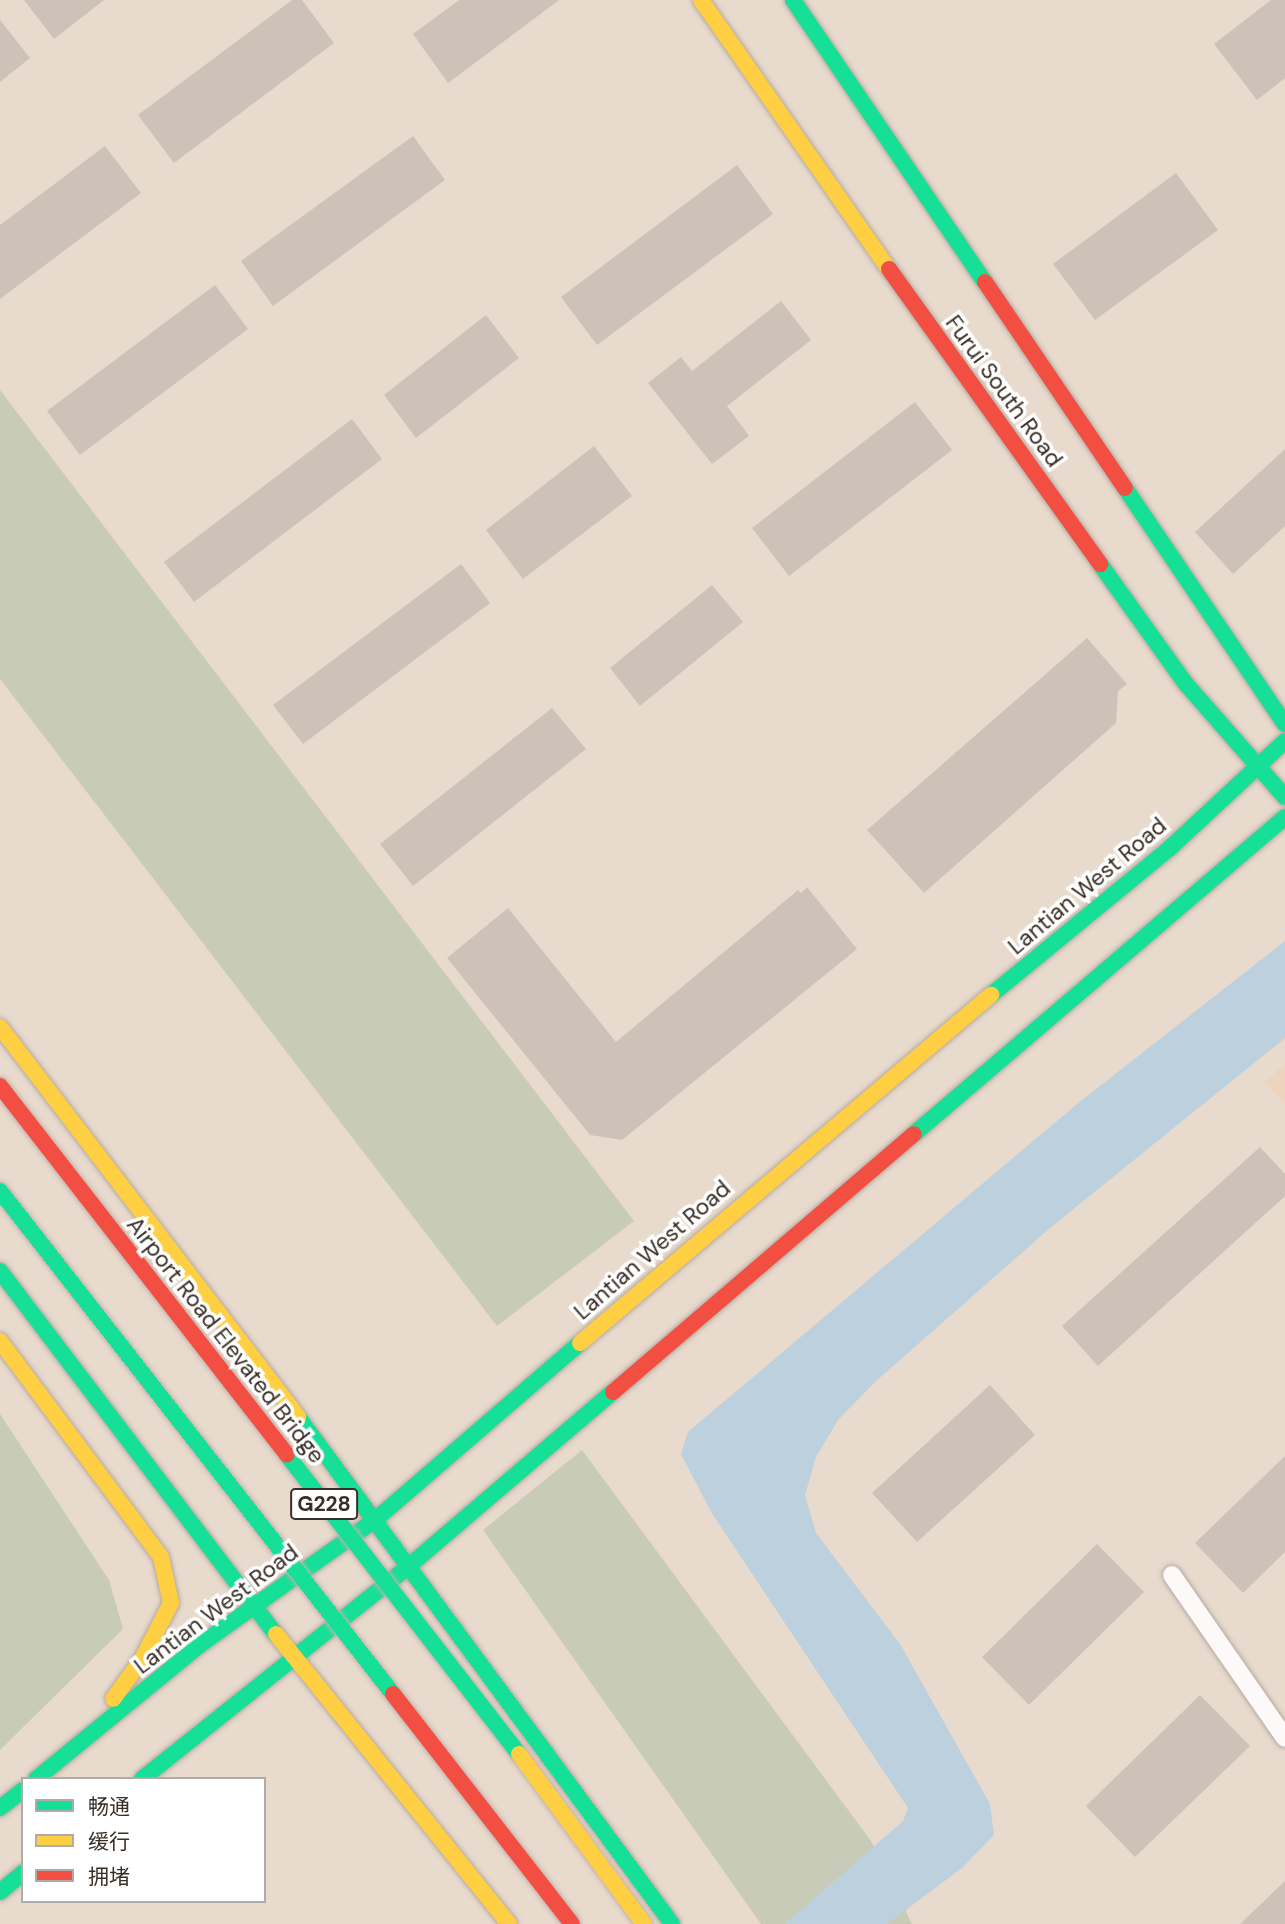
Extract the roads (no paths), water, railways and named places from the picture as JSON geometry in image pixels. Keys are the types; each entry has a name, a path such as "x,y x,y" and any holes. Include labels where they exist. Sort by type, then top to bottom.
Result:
{"main road":[{"name":"Furui South Road","path":"701,0 756,85 1186,684 1257,769 1285,797"},
{"name":"Furui South Road","path":"793,0 1285,724"},
{"name":"Lantian West Road","path":"38,1777 197,1647 375,1520 838,1120 1170,848 1285,741"},
{"path":"145,1777 409,1566 1285,817"},
{"path":"0,1027 375,1520 672,1924"},
{"name":"Airport Road Elevated Bridge","path":"0,1086 543,1786 644,1924"},
{"name":"G228","path":"0,1191 572,1924"},
{"path":"0,1271 255,1608 509,1924"},
{"path":"0,1342 161,1557 171,1603 142,1659 82,1742"},
{"path":"0,1808 21,1792"},
{"path":"0,1892 21,1876"}],"lane":[{"path":"1172,1575 1285,1738"}],"water":[{"path":"1285,941 1285,1038 1050,1228 875,1382 838,1420 816,1457 805,1495 816,1533 900,1644 990,1804 994,1835 962,1868 887,1924 785,1924 903,1821 908,1808 711,1512 681,1454 688,1432 1077,1104"}]}
